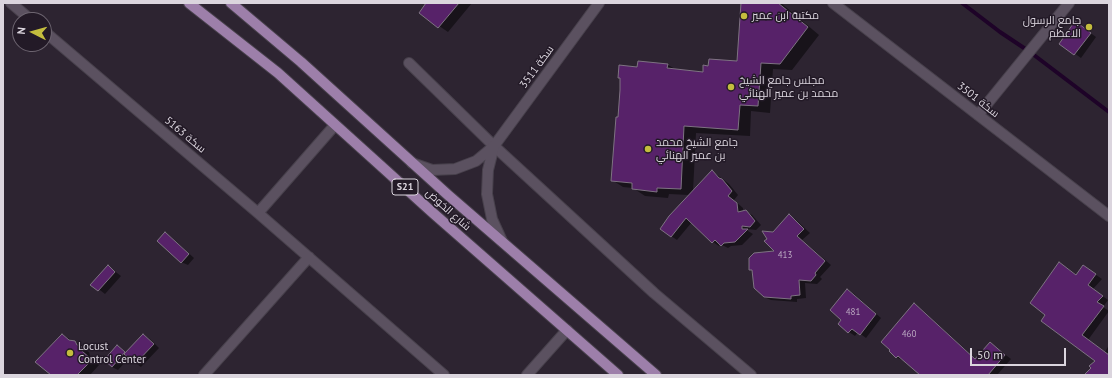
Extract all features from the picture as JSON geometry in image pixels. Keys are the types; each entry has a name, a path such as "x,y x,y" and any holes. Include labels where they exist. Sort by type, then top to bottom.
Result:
{"main road":[{"name":"شارع الخوض","path":"189,3 278,73 433,213 618,375"},
{"name":"شارع الخوض","path":"231,3 301,62 411,162 656,375"}],"street":[{"path":"11,3 22,12"},
{"name":"سكة 3511","path":"494,146 599,3"},
{"name":"سكة 3501","path":"833,3 1109,216"},
{"path":"978,115 1069,3"},
{"name":"سكة 5163","path":"52,38 258,213 444,375"},
{"path":"409,63 494,146 654,293 751,375"},
{"path":"258,213 335,125"},
{"path":"411,162 432,170 455,169 476,161 494,146"},
{"path":"494,146 488,170 487,194 492,219 502,241"},
{"path":"204,375 309,257"},
{"path":"527,375 567,330"}],"building":[{"path":"426,3 459,3 438,28 419,13"},
{"path":"741,3 778,3 808,27 780,64 761,63 758,106 740,105 738,130 684,126 681,189 657,188 657,192 632,189 632,183 611,181 616,117 618,117 620,90 620,78 618,78 619,65 637,67 638,61 668,64 667,68 703,72 703,65 708,66 709,59 737,61"},
{"path":"1075,21 1091,33 1074,55 1059,44"},
{"path":"712,170 732,191 728,196 737,203 738,212 746,210 755,221 750,227 742,226 742,229 748,229 735,242 724,243 721,246 715,240 712,243 686,218 671,237 660,229 669,216"},
{"path":"789,214 804,229 797,236 825,261 815,273 816,275 811,281 799,280 800,295 791,296 791,299 764,297 754,288 752,270 749,270 749,258 754,253 774,251 764,241 767,239 762,231 773,232"},
{"path":"165,232 189,254 181,263 157,241"},
{"path":"1059,262 1076,275 1083,265 1096,274 1088,285 1103,296 1097,302 1104,306 1082,335 1109,355 1109,375 1084,375 1091,368 1089,366 1095,361 1041,321 1045,315 1030,303"},
{"path":"108,265 115,272 98,291 90,285"},
{"path":"847,289 876,314 860,335 852,329 848,333 838,324 841,320 830,310"},
{"path":"914,303 975,359 990,342 1005,355 988,375 920,375 898,356 896,358 881,342"},
{"path":"62,334 69,340 75,341 77,345 81,346 82,351 92,360 77,375 51,375 35,362"},
{"path":"143,334 154,344 135,364 124,354"},
{"path":"117,345 125,352 112,367 104,360"}],"waterway":[{"path":"962,3 1109,112"}],"place":[{"name":"مكتبة ابن عمير","path":"744,16"},
{"name":"جامع الرسول الاعظم","path":"1089,27"},
{"name":"مجلس جامع الشيخ محمد بن عمير الهنائي","path":"731,87"},
{"name":"جامع الشيخ محمد بن عمير الهنائي","path":"648,149"},
{"name":"Locust Control Center","path":"70,353"}]}
